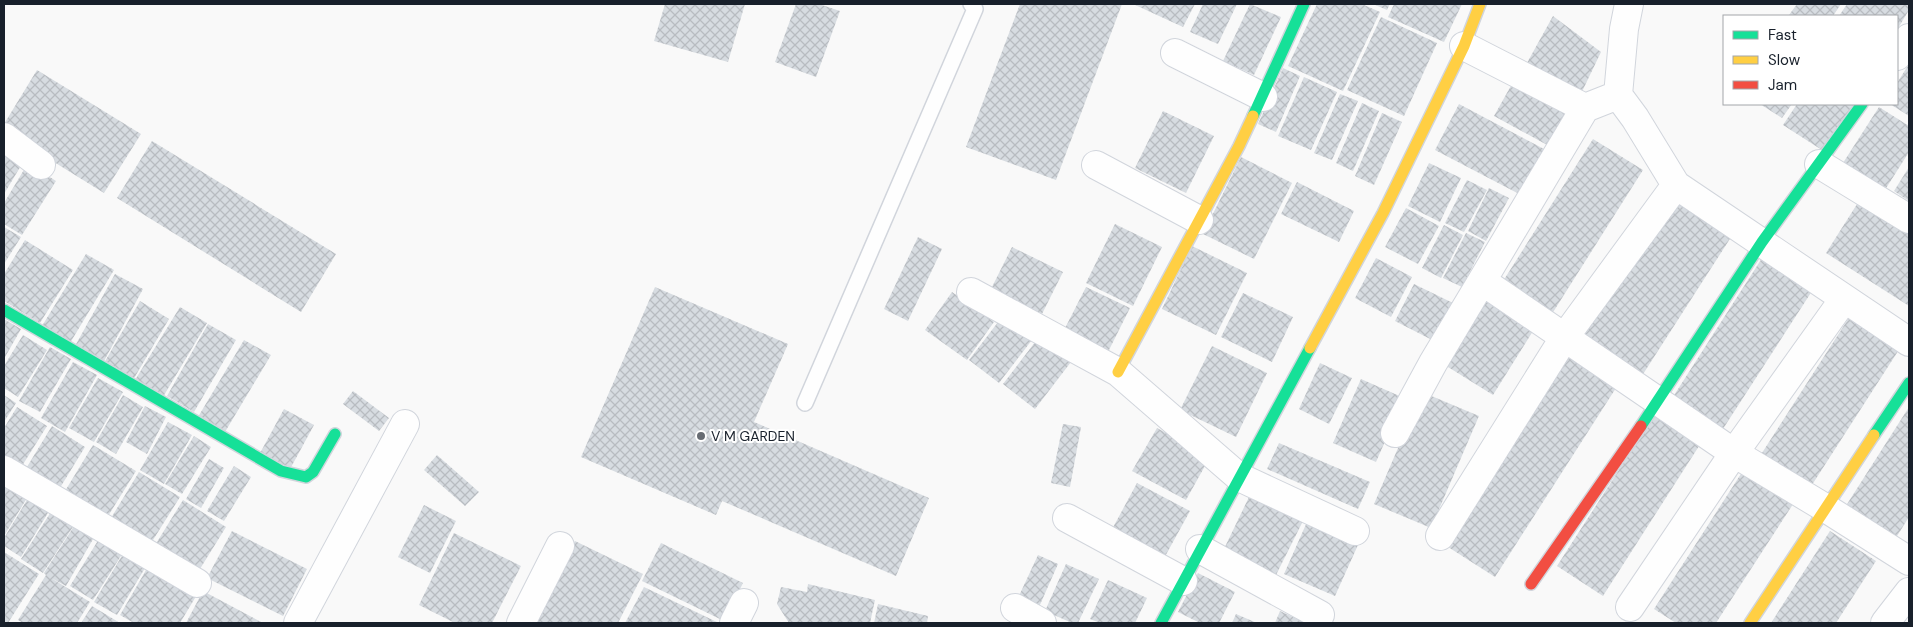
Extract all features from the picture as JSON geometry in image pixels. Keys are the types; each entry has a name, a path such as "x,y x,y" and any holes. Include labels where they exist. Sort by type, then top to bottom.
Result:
{"street":[{"path":"1118,372 1239,146 1304,4"},
{"path":"1160,623 1383,213 1464,46 1480,4"},
{"path":"1630,4 1624,29 1618,94 1676,185 1909,342"},
{"path":"1898,54 1909,38"},
{"path":"1464,46 1585,108"},
{"path":"1175,53 1263,97"},
{"path":"1395,433 1482,281 1585,108 1618,94"},
{"path":"1532,584 1659,401 1762,242 1861,105"},
{"path":"4,137 41,165"},
{"path":"1819,164 1909,219"},
{"path":"1096,165 1199,220"},
{"path":"1440,536 1564,338 1676,185"},
{"path":"1482,281 1734,453 1909,561"},
{"path":"971,292 1118,372 1239,477 1355,531"},
{"path":"1630,607 1734,453 1844,300"},
{"path":"4,310 281,471 293,476 306,476 313,472 335,434"},
{"path":"1750,623 1909,383"},
{"path":"298,623 405,424"},
{"path":"4,470 196,583"},
{"path":"1067,518 1183,581"},
{"path":"520,623 560,546"},
{"path":"1200,549 1320,615"},
{"path":"1885,623 1909,592"},
{"path":"1015,608 1042,623"}],"lane":[{"path":"805,403 975,9 971,4"}],"building":[{"path":"665,4 745,4 728,62 654,41"},
{"path":"796,4 819,4 840,11 816,77 775,62"},
{"path":"1020,4 1122,4 1056,180 966,147"},
{"path":"1133,4 1195,4 1183,27"},
{"path":"1203,4 1237,4 1218,44 1190,32"},
{"path":"1250,4 1281,17 1254,75 1223,61"},
{"path":"1317,4 1362,4 1380,12 1343,91 1288,66"},
{"path":"1373,4 1390,4 1387,10"},
{"path":"1394,4 1462,4 1444,42 1388,17"},
{"path":"1797,4 1841,4 1834,15 1789,15"},
{"path":"1847,4 1909,4 1909,10 1898,28 1898,15 1840,15"},
{"path":"1553,16 1601,52 1578,100 1523,70"},
{"path":"1381,17 1437,43 1404,116 1347,90"},
{"path":"1909,64 1909,116 1892,105 1898,105 1898,81"},
{"path":"1283,68 1300,76 1276,132 1258,124"},
{"path":"37,70 141,134 104,193 4,131 4,124"},
{"path":"1517,75 1572,104 1549,146 1494,116"},
{"path":"1304,77 1337,92 1311,150 1278,136"},
{"path":"1340,94 1358,101 1332,160 1314,153"},
{"path":"1362,103 1379,111 1353,171 1336,163"},
{"path":"1459,104 1544,149 1521,195 1435,150"},
{"path":"1762,105 1791,105 1782,118"},
{"path":"1796,105 1855,105 1825,152 1783,125"},
{"path":"1879,107 1909,126 1909,152 1883,193 1841,166"},
{"path":"1163,111 1214,136 1186,193 1135,168"},
{"path":"1382,113 1402,122 1374,185 1355,176"},
{"path":"1593,139 1643,170 1550,317 1500,286"},
{"path":"152,141 336,254 301,312 117,198"},
{"path":"4,146 25,159 4,194"},
{"path":"1241,157 1292,183 1254,259 1203,234"},
{"path":"28,163 56,181 22,235 4,224 4,203"},
{"path":"1429,163 1461,178 1440,222 1408,206"},
{"path":"1909,167 1909,201 1894,191"},
{"path":"1467,180 1487,190 1464,232 1445,223"},
{"path":"1297,182 1354,211 1339,242 1281,214"},
{"path":"1489,188 1509,198 1486,241 1468,231"},
{"path":"1676,192 1735,231 1638,382 1578,344"},
{"path":"1859,201 1909,233 1909,306 1826,253"},
{"path":"1406,208 1439,226 1418,264 1385,247"},
{"path":"1115,224 1162,247 1133,306 1086,283"},
{"path":"1444,225 1463,235 1441,278 1422,268"},
{"path":"4,227 21,237 4,264"},
{"path":"1466,233 1485,242 1462,287 1443,278"},
{"path":"918,237 942,249 908,321 884,309"},
{"path":"25,240 73,270 40,323 4,301 4,274"},
{"path":"1192,246 1247,273 1216,335 1162,309"},
{"path":"1012,247 1063,272 1042,314 991,289"},
{"path":"86,254 114,270 70,343 42,326"},
{"path":"1764,255 1814,288 1721,432 1671,400"},
{"path":"1376,258 1412,277 1391,317 1355,298"},
{"path":"115,274 143,289 104,361 75,346"},
{"path":"1414,284 1455,304 1436,342 1395,321"},
{"path":"655,287 788,344 754,422 929,498 896,576 722,501 716,515 581,457"},
{"path":"1086,287 1130,308 1104,360 1060,338"},
{"path":"1485,290 1538,323 1493,395 1440,362"},
{"path":"952,292 994,322 967,360 925,330"},
{"path":"1243,293 1293,317 1272,362 1221,337"},
{"path":"140,301 169,319 133,380 104,363"},
{"path":"180,307 207,323 163,397 135,380"},
{"path":"1005,313 1035,336 999,383 969,360"},
{"path":"1852,313 1902,345 1810,488 1760,456"},
{"path":"4,319 21,329 4,359"},
{"path":"208,324 236,340 194,412 167,396"},
{"path":"23,335 47,350 18,397 4,388 4,366"},
{"path":"1039,337 1071,362 1035,409 1003,384"},
{"path":"244,340 271,355 225,432 198,417"},
{"path":"1212,346 1267,373 1236,437 1180,410"},
{"path":"50,347 71,359 40,412 19,401"},
{"path":"1566,356 1616,388 1495,577 1445,545"},
{"path":"73,362 97,375 65,432 41,418"},
{"path":"1320,363 1352,378 1329,424 1299,409"},
{"path":"98,378 123,392 94,442 69,428"},
{"path":"1361,379 1404,398 1376,462 1333,443"},
{"path":"353,391 389,418 379,431 343,404"},
{"path":"1422,392 1479,416 1431,528 1374,504"},
{"path":"4,395 16,403 4,422"},
{"path":"123,395 143,407 116,454 96,442"},
{"path":"145,406 166,417 147,454 126,442"},
{"path":"17,407 47,426 17,474 4,466 4,428"},
{"path":"1909,407 1909,517 1892,544 1842,512"},
{"path":"284,409 314,425 289,471 259,455"},
{"path":"1655,414 1701,443 1603,596 1557,566"},
{"path":"168,422 192,435 164,484 140,470"},
{"path":"1063,424 1081,427 1070,487 1051,483"},
{"path":"52,426 85,447 55,496 22,475"},
{"path":"1157,428 1210,457 1186,500 1132,471"},
{"path":"194,436 211,447 182,494 165,484"},
{"path":"1279,443 1370,482 1358,509 1267,469"},
{"path":"93,445 136,471 105,521 62,496"},
{"path":"437,455 479,492 465,506 424,470"},
{"path":"209,459 224,468 201,508 186,499"},
{"path":"234,466 251,477 224,521 207,511"},
{"path":"1746,466 1797,498 1716,623 1676,623 1654,609"},
{"path":"139,472 180,497 148,548 108,523"},
{"path":"4,477 30,493 4,536"},
{"path":"1137,483 1190,511 1162,562 1110,533"},
{"path":"30,495 51,508 21,557 4,546 4,538"},
{"path":"1250,495 1303,521 1274,579 1222,553"},
{"path":"183,500 226,527 195,577 152,550"},
{"path":"424,505 456,521 430,573 398,557"},
{"path":"54,507 76,522 43,573 21,559"},
{"path":"1307,522 1358,545 1335,596 1284,574"},
{"path":"76,523 96,534 66,586 51,578 90,602 77,623 23,623 18,620 46,575 44,573"},
{"path":"232,531 307,569 283,616 207,578"},
{"path":"1830,531 1876,561 1836,623 1771,623"},
{"path":"454,533 521,566 492,623 455,623 419,605"},
{"path":"102,534 126,548 93,600 70,586"},
{"path":"575,541 643,574 618,623 534,623"},
{"path":"661,543 743,583 724,621 642,581"},
{"path":"126,549 148,563 117,615 94,602"},
{"path":"4,552 39,574 8,623 4,623"},
{"path":"1038,555 1058,564 1039,607 1018,598"},
{"path":"1066,564 1099,579 1078,623 1072,623 1045,611"},
{"path":"149,565 198,593 180,623 134,623 120,615"},
{"path":"1198,573 1235,592 1219,623 1200,623 1178,612"},
{"path":"1108,580 1147,598 1135,623 1100,623 1090,619"},
{"path":"808,584 875,600 870,623 789,623 777,604 781,587 807,592"},
{"path":"644,587 719,623 625,623"},
{"path":"203,591 263,623 186,623"},
{"path":"878,604 928,616 927,623 874,623"},
{"path":"92,606 120,623 81,623"},
{"path":"1280,611 1306,623 1275,623"},
{"path":"1236,614 1257,623 1232,623"}],"traffic: fast":[{"path":"1253,116 1304,4"},
{"path":"1641,426 1762,242 1861,105"},
{"path":"4,310 281,471 306,477 313,472 335,434"},
{"path":"1161,623 1310,348"},
{"path":"1874,435 1909,383"}],"traffic: slow":[{"path":"1310,348 1383,213 1464,46 1480,4"},
{"path":"1118,372 1239,146 1253,116"},
{"path":"1750,623 1874,435"}],"traffic: jam":[{"path":"1531,584 1641,426"}],"place":[{"name":"V M GARDEN","path":"701,436"}]}
